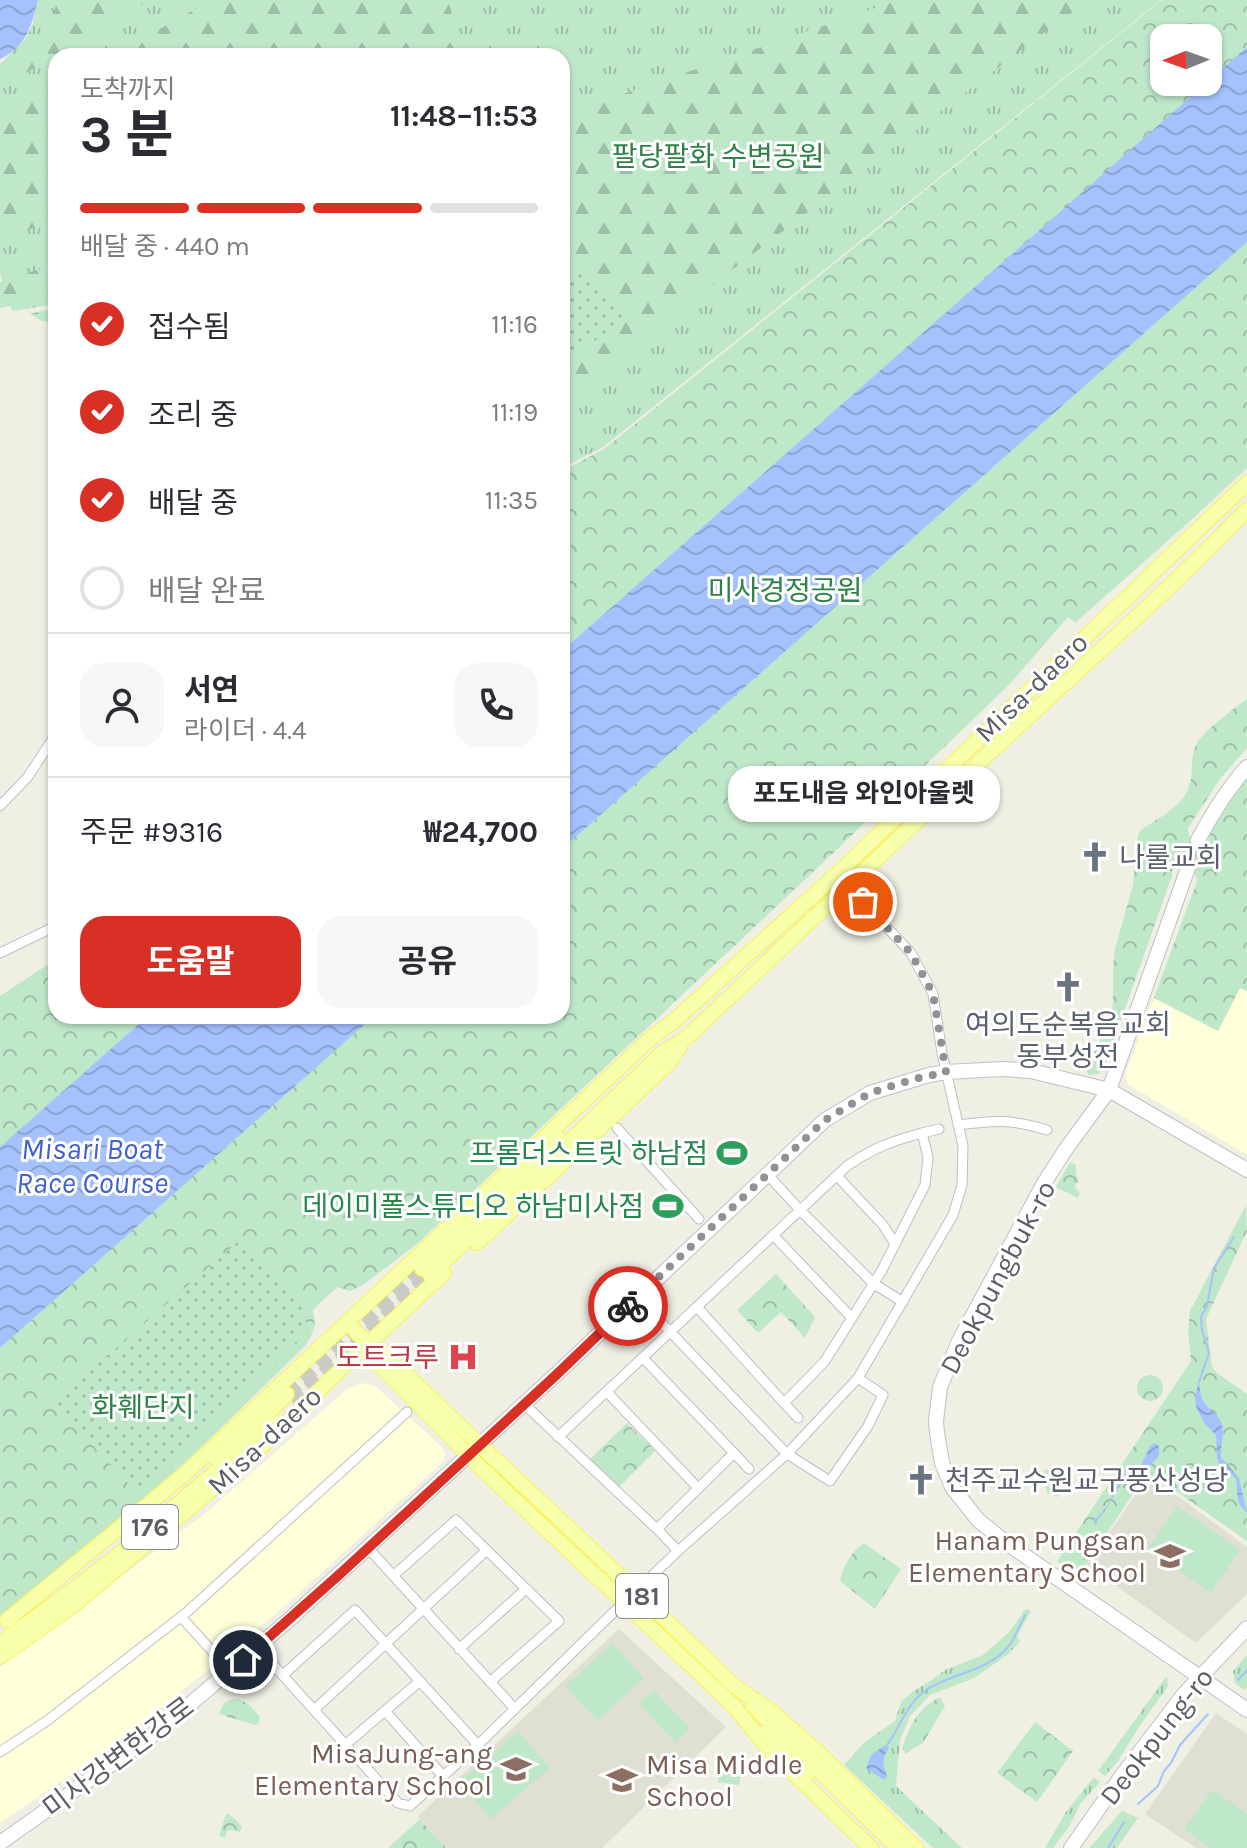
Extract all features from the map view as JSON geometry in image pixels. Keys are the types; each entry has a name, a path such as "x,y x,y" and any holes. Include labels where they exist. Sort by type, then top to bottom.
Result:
{"main road":[{"name":"Misa-daero","path":"0,1657 76,1603 255,1453 288,1400 348,1323 652,1037 674,1021 837,874 1247,483"},
{"name":"Misa-daero","path":"674,1021 655,1046 426,1272 661,1054 685,1039 849,887 1165,591 1247,510"},
{"name":"Misa-daero","path":"4,1623 186,1473 368,1345 668,1064 685,1039"},
{"name":"181","path":"348,1323 368,1345 374,1359 636,1591 898,1848"},
{"name":"Misa-daero","path":"0,1643 118,1555 288,1400"},
{"name":"181","path":"474,1450 624,1602 884,1848"},
{"name":"181","path":"733,1685 771,1711 821,1755 916,1848"},
{"name":"181","path":"734,1706 770,1751 871,1848"}],"street":[{"path":"0,806 27,778 48,746"},
{"path":"1198,840 1214,809 1247,767"},
{"name":"Deokpungbuk-ro","path":"1188,868 1109,1090 1044,1183 959,1341 940,1387 936,1421 939,1448 952,1487 978,1520 1247,1710"},
{"path":"636,1591 787,1454 858,1378 953,1215 958,1201 964,1168 963,1146 933,994 911,953 849,887"},
{"path":"0,953 48,930"},
{"name":"미사강변한강로","path":"0,1843 161,1729 258,1648 554,1377 825,1120 859,1098 914,1079 946,1072 1031,1071 1109,1090 1247,1170"},
{"path":"958,1125 1018,1122 1047,1130"},
{"path":"617,1128 699,1219"},
{"path":"558,1437 861,1156 891,1141 939,1129"},
{"path":"784,1403 825,1361 874,1284 895,1244 925,1185 928,1157 922,1133"},
{"path":"767,1174 874,1284 903,1302"},
{"path":"837,1176 883,1225 895,1244"},
{"path":"773,1235 852,1318"},
{"path":"637,1297 787,1454 830,1481 868,1426 883,1395 858,1378"},
{"path":"697,1307 798,1418"},
{"path":"643,1358 749,1469"},
{"path":"607,1392 698,1488"},
{"path":"523,1403 678,1551"},
{"path":"0,1752 48,1720 181,1617 407,1412"},
{"path":"657,1529 734,1453"},
{"path":"393,1576 456,1520 559,1621 490,1682"},
{"path":"368,1548 515,1709"},
{"path":"314,1710 487,1550"},
{"path":"459,1649 526,1589"},
{"path":"258,1648 402,1805 410,1806 478,1745 624,1602"},
{"path":"283,1675 355,1610 478,1745"},
{"path":"181,1617 222,1662"},
{"name":"Deokpung-ro","path":"1071,1848 1164,1719 1199,1677 1247,1628"},
{"path":"345,1745 420,1681"},
{"path":"385,1711 443,1776"}],"shaded area":[{"path":"1240,987 1247,992 1247,1155 1129,1085 1125,1075 1154,998 1217,1030"},
{"path":"362,1383 375,1386 441,1446 445,1453 444,1461 225,1657 109,1748 0,1823 0,1667 207,1512 347,1389"},
{"name":"Hanam Pungsan Elementary School","path":"1155,1480 1247,1547 1247,1594 1196,1643 1087,1565 1144,1482"},
{"path":"619,1629 726,1727 602,1848 446,1848 418,1816"},
{"path":"1216,1713 1247,1734 1247,1848 1196,1848 1145,1814"}],"green space":[{"name":"팔당팔화 수변공원","path":"38,0 1161,0 602,448 570,464 570,48 48,48 48,305 12,311 0,273 0,64 25,40"},
{"path":"58,0 149,0 66,48 48,48 48,59 0,89 0,65 42,42"},
{"path":"211,0 448,0 462,48 126,48"},
{"path":"899,0 1087,0 570,393 570,112"},
{"name":"미사경정공원","path":"1162,0 1247,0 1247,468 1075,623 1068,617 1007,687 417,1244 363,1285 350,1291 337,1287 313,1310 315,1325 305,1346 143,1500 0,1617 0,996 48,964 48,1024 570,1024 570,467 604,449"},
{"path":"48,93 48,223 0,240 0,120"},
{"path":"583,266 624,318 570,361 570,276"},
{"path":"48,267 48,306 43,299 0,308 0,282"},
{"path":"48,310 48,322 42,321 30,314"},
{"path":"1247,699 1247,748 1220,779 1188,828 1193,840 1205,842 1216,820 1247,779 1247,991 1240,988 1218,1031 1154,998 1197,881 1191,868 1179,865 1172,871 1104,1068 1098,1074 1088,1075 1086,1069 1108,1025 1113,1004 1115,949 1133,885 1138,835 1182,799 1190,783 1194,750 1199,740"},
{"path":"1070,1162 1076,1165 1079,1182 1074,1186 1080,1193 1078,1198 1056,1187"},
{"path":"1246,1205 1247,1231 1206,1319 1212,1367 1247,1394 1247,1541 1156,1477 1142,1480 1078,1577 1057,1561 1191,1361 1188,1332 1190,1311"},
{"name":"화훼단지","path":"241,1239 304,1311 307,1331 141,1497 53,1403"},
{"path":"776,1274 815,1317 805,1338 781,1312 758,1333 737,1310"},
{"path":"1150,1375 1159,1379 1163,1388 1159,1397 1150,1401 1141,1397 1137,1388 1141,1379"},
{"path":"627,1423 655,1451 617,1489 589,1460"},
{"path":"1046,1469 1068,1482 1058,1497 1047,1493 1045,1483 1040,1478"},
{"path":"1177,1506 1240,1550 1211,1593 1150,1550 1149,1547"},
{"path":"864,1543 901,1569 875,1609 840,1581 848,1560"},
{"path":"1026,1609 1031,1611 1017,1636 1020,1642 974,1678 930,1695 910,1716 900,1740 896,1786 962,1848 933,1848 844,1765 865,1742 895,1721 901,1702 912,1692 945,1670 983,1655 1008,1633"},
{"path":"613,1643 644,1678 597,1721 565,1686"},
{"path":"1247,1655 1247,1687 1244,1690 1235,1683 1233,1671"},
{"path":"1167,1676 1168,1686 1105,1776 1098,1771"},
{"path":"654,1690 690,1728 675,1743 639,1703"},
{"path":"940,1697 945,1706 923,1743 906,1753 902,1749 915,1718"},
{"path":"232,1699 248,1704 260,1717 259,1723 255,1725 219,1714 224,1703"},
{"path":"1035,1722 1073,1751 1037,1802 997,1773"},
{"path":"518,1731 550,1768 491,1819 459,1782"},
{"path":"720,1770 741,1774 739,1785 718,1782"},
{"path":"1094,1777 1100,1782 1081,1803 1069,1827 1053,1848 1045,1848 1066,1812"},
{"path":"1215,1791 1247,1814 1247,1848 1210,1848 1186,1831 1185,1828 1210,1793"},
{"path":"1122,1811 1138,1818 1117,1848 1089,1848"},
{"path":"228,1813 242,1826 240,1832 227,1831 225,1838 219,1836"},
{"path":"420,1819 446,1848 389,1847"}],"water":[{"path":"0,0 38,0 22,42 0,59"},
{"path":"1247,47 1247,242 570,842 570,644 1191,96 1222,96 1222,69"},
{"name":"Misari Boat Race Course","path":"139,1024 365,1024 0,1348 0,1147"},
{"path":"1199,1381 1206,1405 1222,1425 1221,1457 1239,1478 1247,1512 1239,1502 1236,1479 1219,1463 1216,1435 1205,1424 1196,1407"},
{"path":"1155,1443 1159,1446 1159,1456 1149,1466 1127,1475 1104,1512 1095,1523 1093,1520 1107,1506 1119,1482 1132,1469 1141,1465"},
{"path":"885,1745 889,1748 884,1758 887,1776 884,1780 866,1768 871,1755"}],"waterway":[{"path":"1199,1382 1209,1353 1201,1317 1207,1306 1214,1268 1234,1237"},
{"path":"887,1745 919,1695 1000,1655 1011,1643 1025,1615"},
{"path":"1238,1680 1247,1670"},
{"path":"1138,1804 1158,1786 1180,1745 1208,1714"},
{"path":"1108,1848 1124,1822"}],"tunnel":[{"path":"1188,868 1198,840"},
{"path":"287,1394 422,1269"},
{"path":"293,1403 430,1275"}],"way so far":[{"path":"628,1306 825,1120 870,1093 946,1072 933,994 911,953 863,902"}],"place":[{"name":"나룰교회","path":"1095,857"},
{"name":"포도내음 와인아울렛","path":"863,902"},
{"name":"여의도순복음교회 동부성전","path":"1068,987"},
{"name":"프롬더스트릿 하남점","path":"732,1153"},
{"name":"데이미폴스튜디오 하남미사점","path":"668,1206"},
{"name":"도트크루","path":"463,1357"},
{"name":"천주교수원교구풍산성당","path":"921,1480"},
{"name":"Hanam Pungsan Elementary School","path":"1170,1556"},
{"name":"MisaJung-ang Elementary School","path":"516,1769"},
{"name":"Misa Middle School","path":"622,1780"}],"route":[{"path":"243,1660 628,1306"}]}
